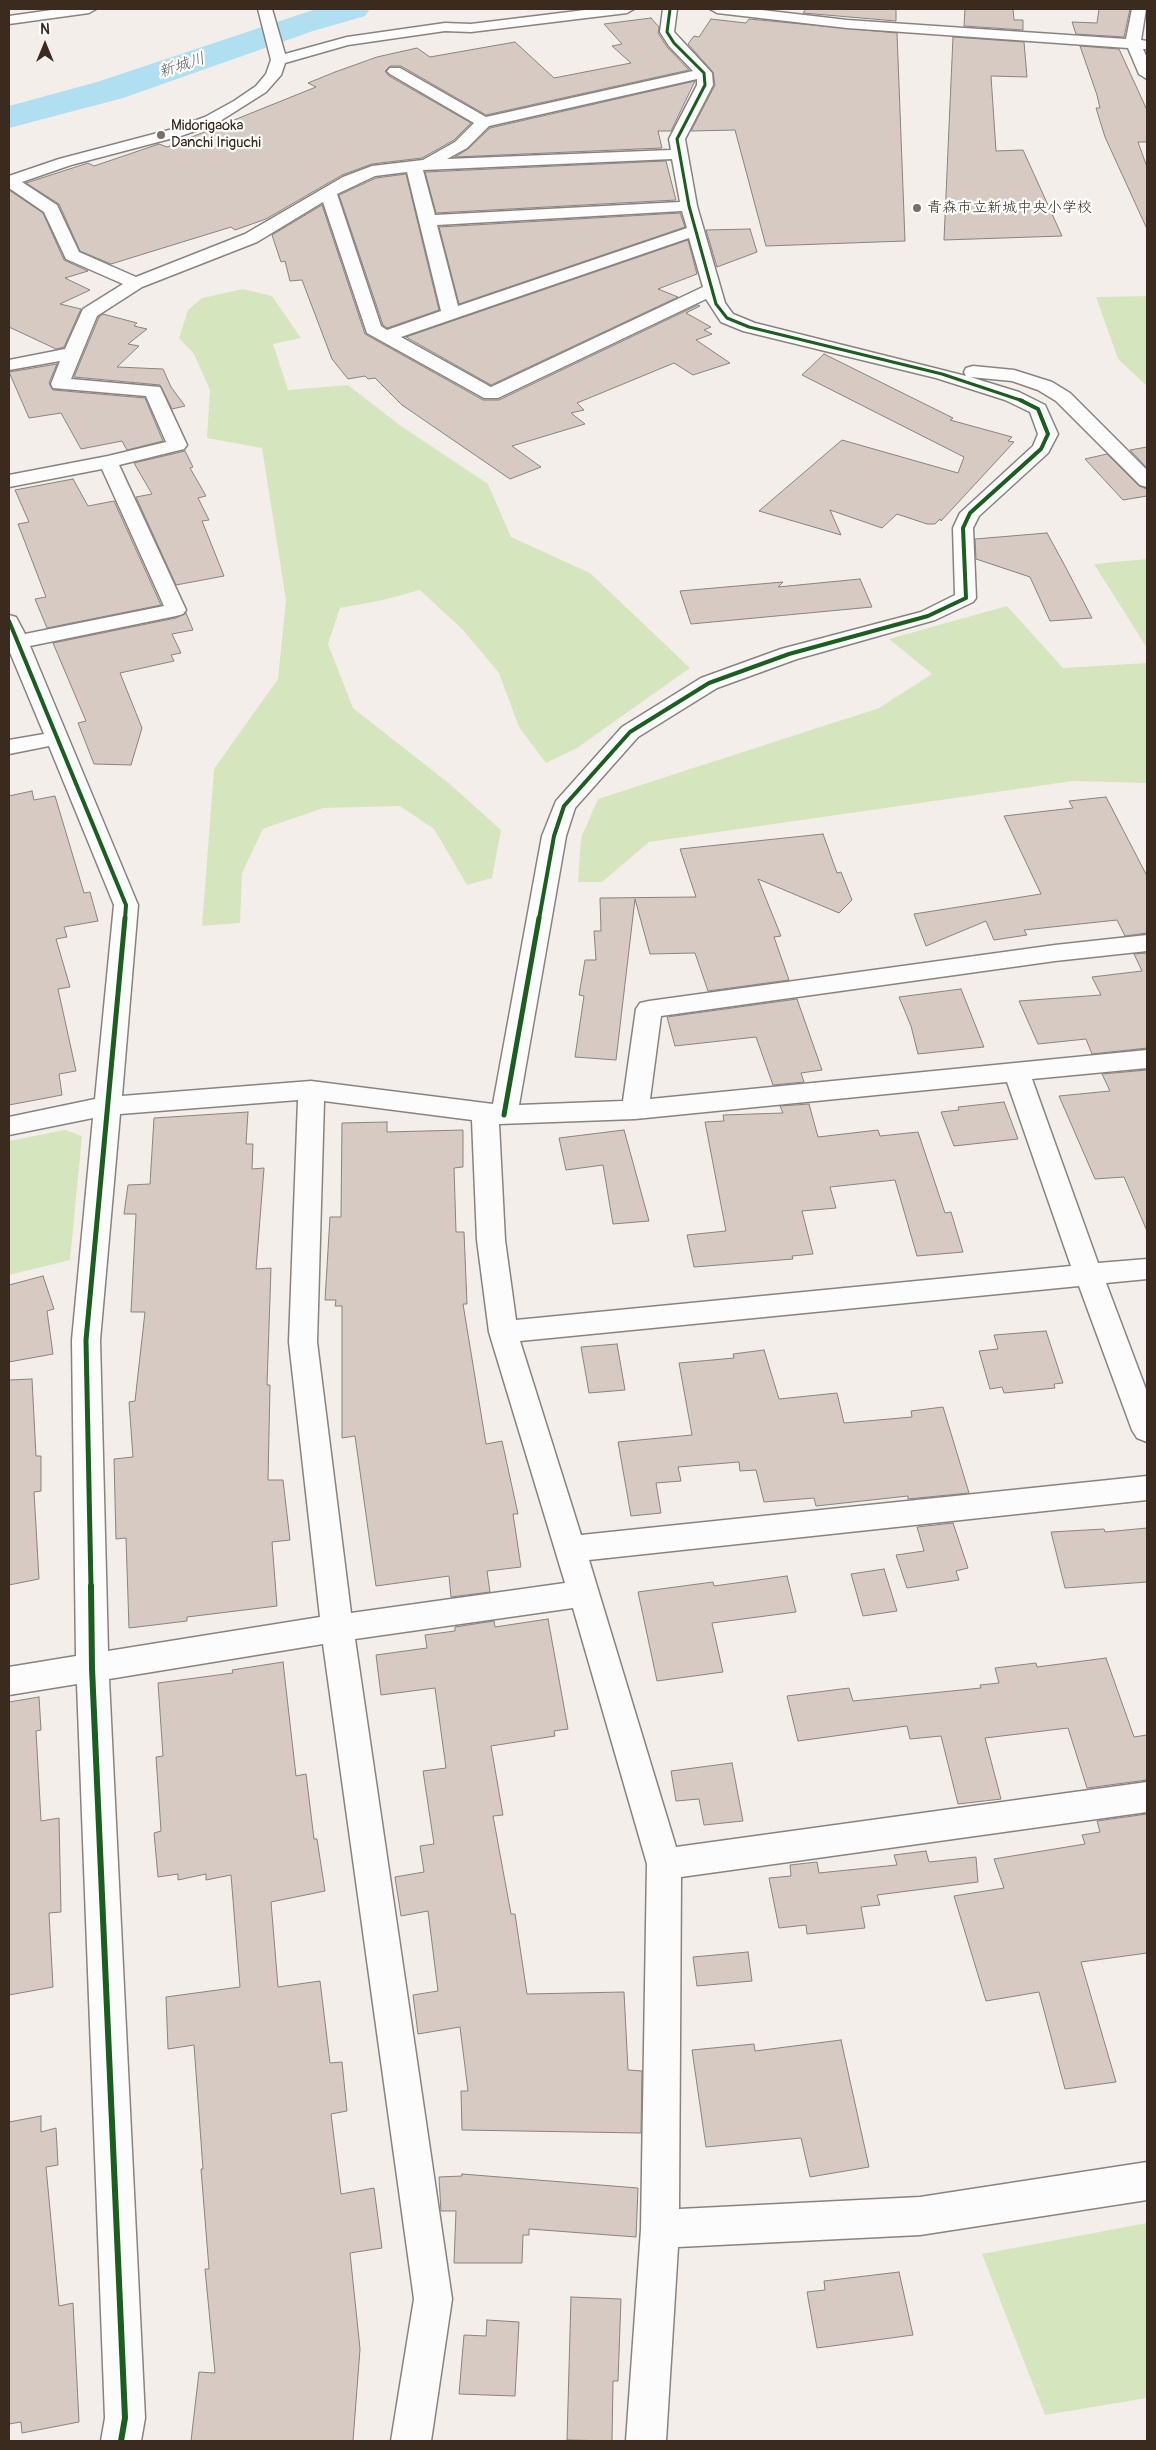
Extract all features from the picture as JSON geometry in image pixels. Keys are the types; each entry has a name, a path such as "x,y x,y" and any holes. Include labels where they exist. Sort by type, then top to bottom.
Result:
{"street":[{"path":"9,20 89,9"},
{"path":"9,181 65,162 175,133 211,120 240,104 261,89 273,75 279,58 265,9"},
{"path":"279,58 346,41 445,27 471,28 627,9"},
{"path":"646,2441 660,2229 664,1864 584,1593 503,1332 490,1240 495,1114 554,836 564,806 630,732 710,683 788,654 928,616 966,598 963,528 970,513 1041,449 1048,434 1038,409 1012,396 942,374 749,328 727,318 716,304 689,206 677,139 705,85 704,73 674,43 667,32 670,9"},
{"path":"717,9 847,24 1140,44"},
{"path":"847,24 856,9"},
{"path":"1139,9 1140,44 1147,74"},
{"path":"395,71 484,122"},
{"path":"420,165 461,145 484,122 704,73"},
{"path":"9,481 108,462 177,445 153,391 60,384 89,313 136,283 250,238 328,191 372,171 420,165 679,154"},
{"path":"420,165 427,222 451,315"},
{"path":"9,181 51,209 72,255 136,283"},
{"path":"328,191 373,329 491,394 712,289"},
{"path":"427,222 689,206"},
{"path":"386,336 696,230"},
{"path":"9,365 73,354"},
{"path":"942,374 965,371 1014,376 1044,386 1063,398 1147,482"},
{"path":"108,462 176,610 12,636 126,905 86,1340 92,1668 126,2418 121,2441"},
{"path":"9,747 56,738"},
{"path":"636,1110 649,1009 1035,956 1147,943"},
{"path":"9,1126 108,1106 311,1090 495,1114 636,1110 1147,1059"},
{"path":"1016,1071 1088,1274 1147,1430"},
{"path":"311,1090 303,1342 337,1628 433,2298 411,2441"},
{"path":"503,1332 1147,1269"},
{"path":"570,1549 1147,1488"},
{"path":"9,1681 337,1628 584,1593"},
{"path":"664,1864 1147,1797"},
{"path":"660,2229 920,2216 1147,2181"}],"green space":[{"path":"243,289 272,296 301,338 273,344 288,390 348,385 401,426 488,484 511,537 590,573 690,668 577,748 546,763 519,727 499,673 463,630 420,590 383,600 340,608 328,644 353,708 451,785 501,830 492,878 467,885 434,829 400,806 323,808 263,829 242,873 240,923 202,926 214,769 278,679 286,600 262,448 207,438 210,390 194,354 179,338 188,310 202,298"},
{"path":"1147,296 1147,386 1118,359 1096,297"},
{"path":"1147,559 1147,648 1094,564"},
{"path":"1007,606 1063,668 1147,663 1147,783 1073,781 649,842 602,882 578,882 581,838 598,799 879,708 932,674 889,639"},
{"path":"65,1130 82,1136 70,1260 9,1275 9,1141"},
{"path":"1147,2223 1147,2398 1045,2415 982,2254"}],"building":[{"path":"806,9 896,9 896,21 803,13"},
{"path":"965,9 1013,9 1014,20 1023,20 1023,30 964,26"},
{"path":"1099,9 1130,9 1124,37 1076,34 1072,22 1097,23"},
{"path":"651,18 659,27 658,33 667,47 689,70 486,115 401,66 390,66 385,71 389,76 471,123 454,140 422,158 372,164 342,175 266,219 235,230 231,227 111,264 80,251 59,204 26,183 88,163 94,166 159,144 167,147 316,87 308,83 335,72 377,57 417,48 430,57 515,42 554,78 631,63 612,46 622,44 604,24"},
{"path":"711,19 746,23 749,19 897,33 905,241 766,246 735,130 691,131 715,85 713,72 688,44 694,36 699,37"},
{"path":"953,37 1024,42 1027,77 991,76 996,151 1023,150 1062,236 944,240"},
{"path":"1080,46 1119,49 1147,110 1147,142 1138,142 1147,167 1147,229 1105,137 1096,108 1100,108 1097,95"},
{"path":"695,81 671,131 658,131 662,148 455,157 468,149 490,128"},
{"path":"666,161 676,200 436,213 425,172"},
{"path":"406,174 439,310 387,328 383,325 339,195 376,178"},
{"path":"9,190 43,213 64,260 88,271 65,278 90,290 60,304 81,309 64,347 56,349 9,327"},
{"path":"322,205 365,334 483,400 499,400 698,305 700,306 686,313 711,327 704,330 712,334 696,340 730,363 693,375 674,363 577,403 584,410 571,413 585,424 512,446 541,467 510,479 402,405 375,378 368,379 365,376 348,379 332,359 302,280 290,281 285,261 281,262 272,235"},
{"path":"680,213 685,227 459,304 439,227"},
{"path":"750,229 757,252 717,267 706,230"},
{"path":"688,240 697,274 658,289 678,297 491,385 406,337"},
{"path":"103,314 137,323 134,326 147,329 128,344 139,346 117,367 163,369 171,387 185,406 172,409 160,385 74,377 99,317"},
{"path":"824,354 953,418 950,420 1012,437 1008,441 1014,442 941,521 940,519 935,524 927,524 897,514 882,528 830,510 841,535 759,511 842,440 958,473 964,457 802,375"},
{"path":"57,364 49,383 53,390 145,398 163,441 127,450 122,441 81,449 61,413 29,418 9,372"},
{"path":"1147,447 1147,468 1130,450"},
{"path":"185,451 193,467 190,468 206,496 198,498 209,520 202,521 224,576 176,585 136,497 152,494 134,463"},
{"path":"1107,454 1139,486 1147,489 1147,496 1123,500 1085,459"},
{"path":"73,479 88,506 114,501 161,605 47,628 35,599 46,597 18,524 29,522 15,490"},
{"path":"1047,533 1092,618 1050,621 1030,577 976,559 975,539"},
{"path":"860,579 872,607 691,624 680,591 783,582 778,587"},
{"path":"186,613 193,630 172,634 181,653 171,655 174,661 120,673 142,728 131,765 94,764 78,723 86,721 53,643 176,618"},
{"path":"32,791 34,800 55,796 84,893 90,892 98,921 64,927 67,937 56,939 70,987 58,989 76,1071 59,1074 62,1095 9,1105 9,796"},
{"path":"1106,797 1147,876 1147,933 1125,936 1117,920 1024,930 1027,935 994,940 986,921 926,946 914,914 1041,894 1004,816 1073,808 1069,801"},
{"path":"823,834 837,873 841,872 852,900 839,913 758,879 781,936 774,937 789,980 708,991 695,953 650,954 635,899 616,1060 575,1057 584,996 579,995 585,960 596,960 594,931 601,931 600,898 696,897 680,849"},
{"path":"1147,953 1147,1048 1092,1054 1086,1039 1038,1044 1019,1001 1101,995 1092,977 1142,971 1134,954"},
{"path":"961,989 984,1047 918,1054 911,1026 899,997"},
{"path":"797,999 822,1070 801,1073 804,1082 773,1085 756,1037 675,1046 667,1017"},
{"path":"1147,1070 1147,1231 1124,1177 1095,1179 1059,1096 1110,1091 1102,1074"},
{"path":"1004,1102 1018,1139 954,1146 941,1112 959,1110 958,1107"},
{"path":"809,1104 818,1137 878,1130 880,1136 918,1132 945,1213 951,1212 963,1252 917,1256 895,1180 830,1187 836,1208 802,1211 813,1254 792,1256 793,1259 694,1267 687,1235 726,1231 705,1122 724,1121 723,1115 783,1113 780,1106"},
{"path":"248,1112 246,1144 253,1144 252,1169 264,1168 256,1269 271,1268 267,1385 270,1385 268,1480 283,1480 290,1540 272,1542 277,1606 187,1617 187,1621 129,1628 126,1538 116,1539 114,1459 133,1457 129,1402 135,1401 145,1312 131,1312 136,1214 124,1214 128,1185 150,1184 154,1118"},
{"path":"387,1122 387,1132 463,1130 463,1167 454,1168 456,1232 464,1232 467,1304 463,1304 486,1444 502,1441 518,1514 513,1514 521,1567 487,1571 490,1592 451,1597 449,1576 376,1586 355,1436 342,1438 342,1306 335,1306 336,1300 325,1300 330,1217 341,1217 342,1123"},
{"path":"624,1130 649,1221 613,1224 603,1165 566,1170 559,1138"},
{"path":"43,1276 54,1309 47,1311 53,1354 9,1362 9,1285"},
{"path":"1046,1331 1063,1383 1054,1384 1055,1388 1004,1393 1002,1387 990,1389 979,1351 998,1349 994,1335"},
{"path":"617,1344 625,1390 589,1393 581,1347"},
{"path":"764,1350 779,1399 837,1393 844,1423 912,1417 911,1411 943,1407 969,1493 908,1499 908,1496 816,1506 814,1498 764,1502 756,1470 740,1471 739,1462 678,1467 681,1481 656,1483 661,1513 631,1516 618,1442 692,1435 679,1363 734,1358 733,1354"},
{"path":"32,1379 36,1456 41,1456 41,1491 34,1492 39,1579 9,1585 9,1380"},
{"path":"953,1523 968,1568 956,1571 959,1580 907,1588 896,1555 924,1551 917,1527"},
{"path":"1147,1528 1147,1582 1065,1588 1051,1532 1104,1529 1105,1532"},
{"path":"884,1569 897,1611 863,1616 851,1574"},
{"path":"787,1576 796,1612 712,1623 723,1672 657,1681 638,1592 713,1582 714,1586"},
{"path":"548,1619 568,1729 554,1731 555,1736 491,1746 503,1815 493,1816 511,1914 515,1914 527,1994 624,1992 628,2070 642,2071 641,2133 462,2130 461,2091 468,2091 460,2027 418,2034 413,1995 438,1991 428,1911 401,1916 395,1877 424,1872 420,1846 434,1844 423,1771 446,1768 435,1688 381,1695 376,1655 427,1648 425,1635 455,1631 455,1627 494,1621 495,1627"},
{"path":"1106,1658 1134,1737 1147,1735 1147,1780 1087,1788 1068,1728 985,1738 1001,1799 958,1804 941,1736 910,1739 907,1726 798,1741 787,1696 849,1688 853,1701 981,1688 980,1685 999,1683 995,1668 1036,1663 1037,1667"},
{"path":"283,1662 296,1776 306,1774 314,1839 317,1839 325,1891 271,1902 278,1987 320,1981 330,2063 342,2062 347,2111 331,2114 341,2194 374,2188 382,2248 350,2253 360,2349 353,2441 191,2441 199,2372 215,2373 205,2269 209,2269 194,2045 168,2049 166,1997 240,1987 231,1875 206,1880 206,1874 178,1880 178,1874 158,1877 154,1833 161,1831 156,1757 163,1756 158,1683 233,1673 232,1670"},
{"path":"39,1697 41,1730 36,1731 41,1821 59,1818 61,1912 49,1913 53,1987 9,1995 9,1702"},
{"path":"732,1763 743,1821 704,1825 699,1799 676,1801 671,1771"},
{"path":"1147,1814 1147,1953 1081,1962 1116,2082 1065,2089 1039,1992 986,2001 954,1896 1004,1888 994,1859 1085,1844 1082,1835 1100,1832 1097,1821"},
{"path":"926,1851 929,1862 976,1857 978,1882 877,1895 880,1905 861,1907 865,1928 807,1934 806,1925 779,1928 769,1878 791,1876 790,1865 817,1862 819,1873 897,1865 894,1855"},
{"path":"748,1952 752,1981 697,1986 693,1957"},
{"path":"841,2040 869,2167 810,2177 801,2138 706,2147 692,2050 754,2044 755,2051"},
{"path":"41,2116 41,2132 56,2128 58,2165 46,2167 59,2306 73,2303 79,2422 22,2433 21,2422 9,2424 9,2122"},
{"path":"462,2174 638,2188 636,2237 529,2229 529,2235 523,2235 522,2263 454,2263 456,2211 441,2211 439,2177 462,2176"},
{"path":"899,2272 913,2335 817,2348 807,2292 825,2290 824,2281"},
{"path":"571,2297 621,2299 618,2381 613,2381 612,2441 567,2440"},
{"path":"487,2320 519,2322 515,2396 459,2394 464,2335 486,2336"}],"waterway":[{"name":"新城川","path":"9,117 110,90 301,24 353,9"}],"cycle path":[{"path":"504,1115 554,836 564,806 630,732 709,683 789,654 928,616 966,598 963,528 970,513 1041,449 1048,434 1038,409 1012,396 942,374 749,327 727,318 716,304 689,206 677,139 705,85 704,73 674,43 667,32 670,9"},
{"path":"9,621 126,905 86,1340 92,1668 125,2418 121,2441"}],"place":[{"name":"Midorigaoka Danchi Iriguchi","path":"161,135"},
{"name":"青森市立新城中央小学校","path":"917,208"}]}
